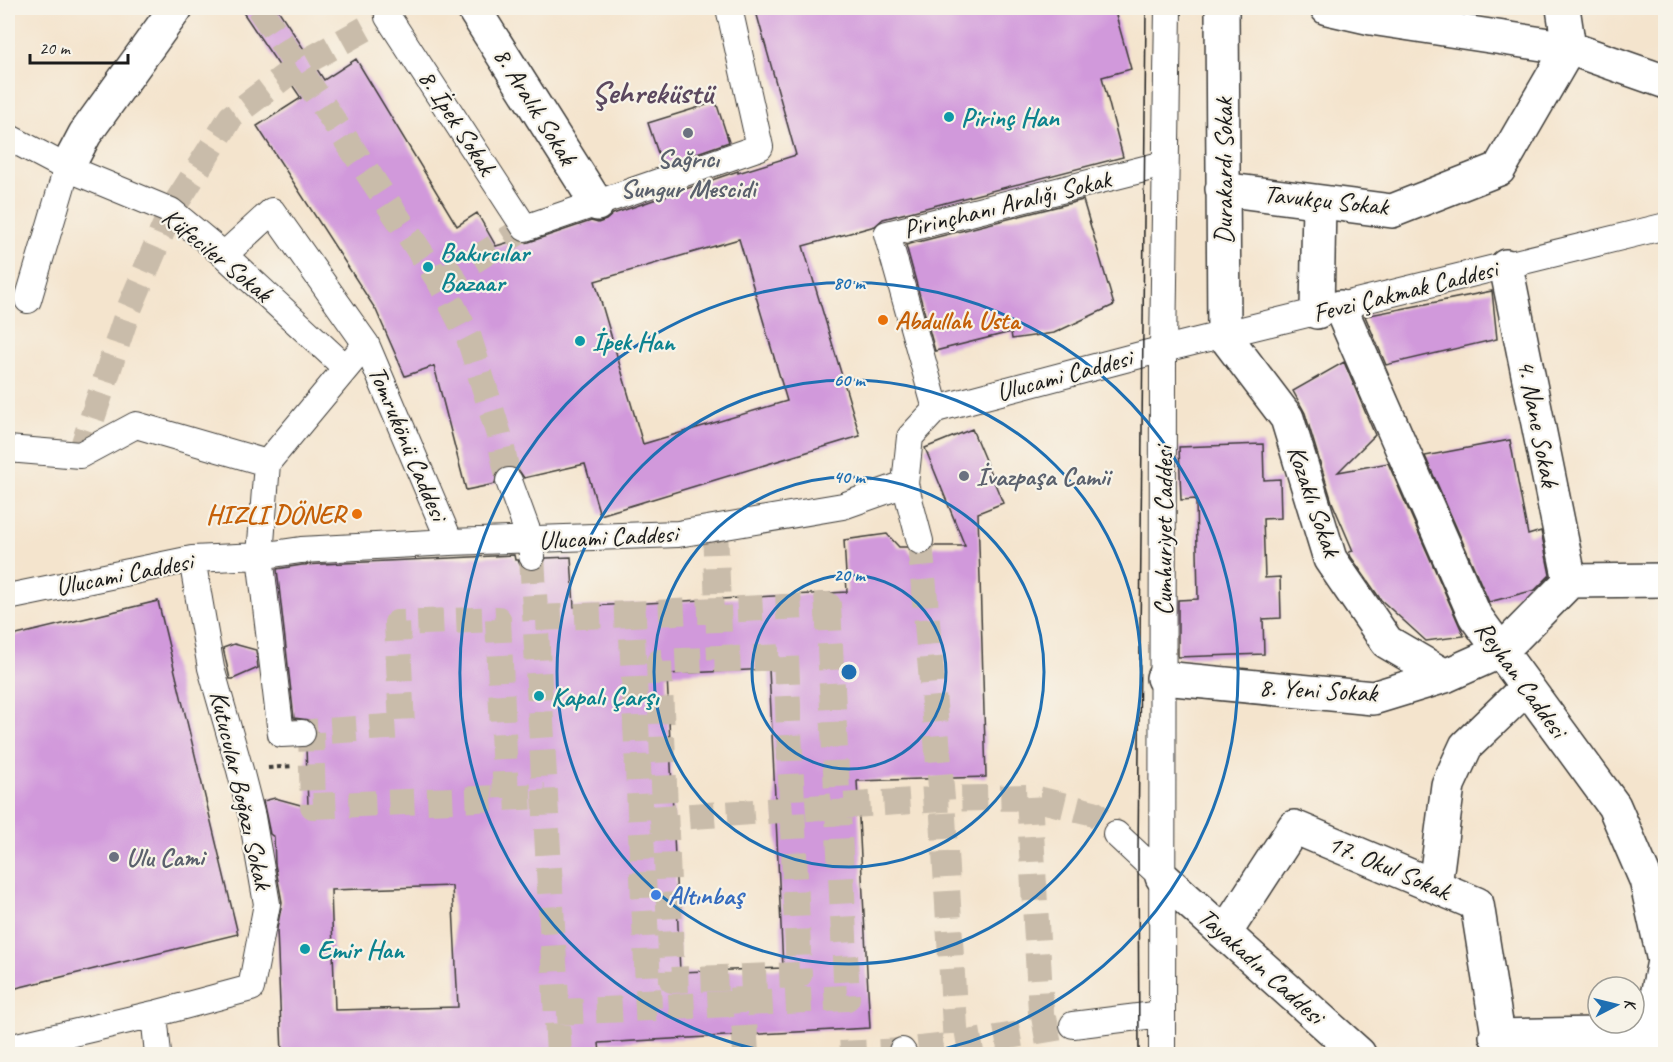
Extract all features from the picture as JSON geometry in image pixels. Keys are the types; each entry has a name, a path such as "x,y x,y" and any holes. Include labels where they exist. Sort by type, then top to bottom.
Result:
{"street":[{"path":"28,300 67,168 91,126 176,8"},
{"name":"8. Aralık Sokak","path":"473,8 597,204"},
{"path":"597,204 760,147 729,8"},
{"name":"Cumhuriyet Caddesi","path":"1162,1054 1163,678 1153,352 1164,164 1167,8"},
{"name":"Durakardı Sokak","path":"1222,8 1224,335"},
{"path":"1327,8 1371,18 1569,48 1665,82"},
{"path":"1563,8 1569,48"},
{"name":"8. İpek Sokak","path":"388,17 525,228 597,204"},
{"name":"Tavukçu Sokak","path":"1222,189 1392,211 1498,169 1569,48"},
{"name":"Küfeciler Sokak","path":"8,137 67,168 171,211 224,255 346,368"},
{"name":"Pirinçhanı Aralığı Sokak","path":"936,409 887,234 1164,164"},
{"path":"1319,202 1328,310"},
{"name":"Tomrukönü Caddesi","path":"224,255 272,211 366,344 450,542"},
{"name":"Fevzi Çakmak Caddesi","path":"1153,352 1665,226"},
{"name":"4. Nane Sokak","path":"1506,266 1570,581"},
{"name":"Reyhan Caddesi","path":"1328,310 1475,616 1614,806 1646,880 1664,961 1648,1044"},
{"name":"Kozaklı Sokak","path":"1224,335 1287,418 1330,559 1388,642 1445,676"},
{"name":"Tomrukönü Caddesi","path":"267,462 366,344"},
{"name":"Ulucami Caddesi","path":"936,409 1153,352"},
{"path":"920,541 905,484 910,437 936,409"},
{"path":"8,449 80,455 136,425 267,462 260,556 281,734 302,733"},
{"path":"509,481 532,549"},
{"name":"Ulucami Caddesi","path":"8,597 192,559 260,556 301,550 450,542 532,549 678,534 843,506 905,484"},
{"name":"Kutucular Boğazı Sokak","path":"154,1014 251,988 267,904 252,818 211,668 192,559"},
{"path":"1501,651 1570,581 1665,580"},
{"name":"8. Yeni Sokak","path":"1163,678 1373,698 1445,676 1501,651"},
{"path":"1435,886 1448,785 1466,746 1527,687"},
{"name":"17. Okul Sokak","path":"1225,933 1294,827 1477,904 1498,1045 1648,1044"},
{"path":"1116,834 1162,877"},
{"name":"Tayakadın Caddesi","path":"1162,877 1359,1054"},
{"path":"14,1054 13,1047 154,1014 158,1054"},
{"path":"1073,1025 1162,1014"}],"path":[{"path":"240,770 295,765"}],"building":[{"path":"240,8 277,8 324,80 356,59 457,226 477,213 496,246 516,240 523,243 529,242 591,221 598,223 613,214 738,171 738,173 796,155 755,8 1114,8 1131,69 1102,77 1123,157 883,219 875,226 803,246 860,436 600,515 585,464 524,478 518,469 512,466 504,467 497,472 495,484 466,490 434,366 405,376 376,310 257,126 301,98","holes":["739,239 787,401 643,444 595,281"]},
{"name":"Sağrıcı Sungur Mescidi","path":"716,102 729,142 662,165 648,123"},
{"path":"1083,200 1114,305 1054,333 1012,339 1011,332 935,351 906,245"},
{"path":"1492,291 1497,339 1386,365 1365,316"},
{"path":"1344,362 1375,435 1338,472 1388,463 1464,636 1426,641 1381,600 1351,557 1349,552 1353,551 1332,502 1305,413 1293,391"},
{"path":"972,429 1003,503 978,513 986,777 857,781 870,1028 599,1043 600,1054 282,1054 277,929 282,902 275,864 274,837 270,834 263,801 275,798 308,807 306,747 315,740 317,733 315,725 309,720 294,718 277,569 302,565 514,555 520,565 532,571 541,568 546,558 571,557 574,607 847,592 844,540 887,534 899,547 907,547 917,556 930,552 934,546 965,546 925,448","holes":["769,669 783,968 680,972 667,674","452,886 458,1007 335,1010 331,890"]},
{"path":"1510,440 1528,535 1541,531 1550,575 1535,590 1489,602 1425,456"},
{"path":"1263,444 1264,480 1280,479 1281,518 1263,519 1265,578 1280,577 1281,618 1263,619 1264,654 1178,657 1178,600 1198,599 1196,499 1181,500 1179,447"},
{"name":"Ulu Cami","path":"158,601 238,934 8,990 8,637"},
{"path":"234,644 256,650 258,668 230,679 223,648"}],"tunnel":[{"path":"259,8 440,282 469,338 499,435 509,481"},
{"path":"80,455 127,314 171,211 231,117 298,66 403,8"},
{"path":"440,282 525,228"},
{"path":"715,528 720,659"},
{"path":"920,541 942,799 956,1045"},
{"path":"532,556 559,1054"},
{"path":"828,605 847,998 649,1008 631,614 828,605"},
{"path":"536,618 631,614"},
{"path":"506,798 498,619 397,623 402,726 311,732 313,806 545,796"},
{"path":"786,657 799,975 672,980 659,662 786,657"},
{"path":"1029,797 1042,1030"},
{"path":"650,819 942,799 1029,797 1094,813 1116,834"},
{"path":"742,987 746,1054"},
{"path":"557,1012 649,1008"},
{"path":"840,1054 902,1051 956,1045 1073,1025"}],"tram line":[{"path":"1139,1054 1138,854 1146,8"}],"place":[{"name":"Pirinç Han","path":"949,117"},
{"name":"Sağrıcı Sungur Mescidi","path":"688,133"},
{"name":"Bakırcılar Bazaar","path":"428,267"},
{"name":"Abdullah Usta","path":"883,320"},
{"name":"İpek Han","path":"580,341"},
{"name":"İvazpaşa Camii","path":"964,476"},
{"name":"HIZLI DÖNER","path":"357,514"},
{"name":"Kapalı Çarşı","path":"539,696"},
{"name":"Ulu Cami","path":"114,857"},
{"name":"Altınbaş","path":"656,895"},
{"name":"Emir Han","path":"305,949"}],"district":[{"name":"Şehreküstü","path":"652,92"}]}
